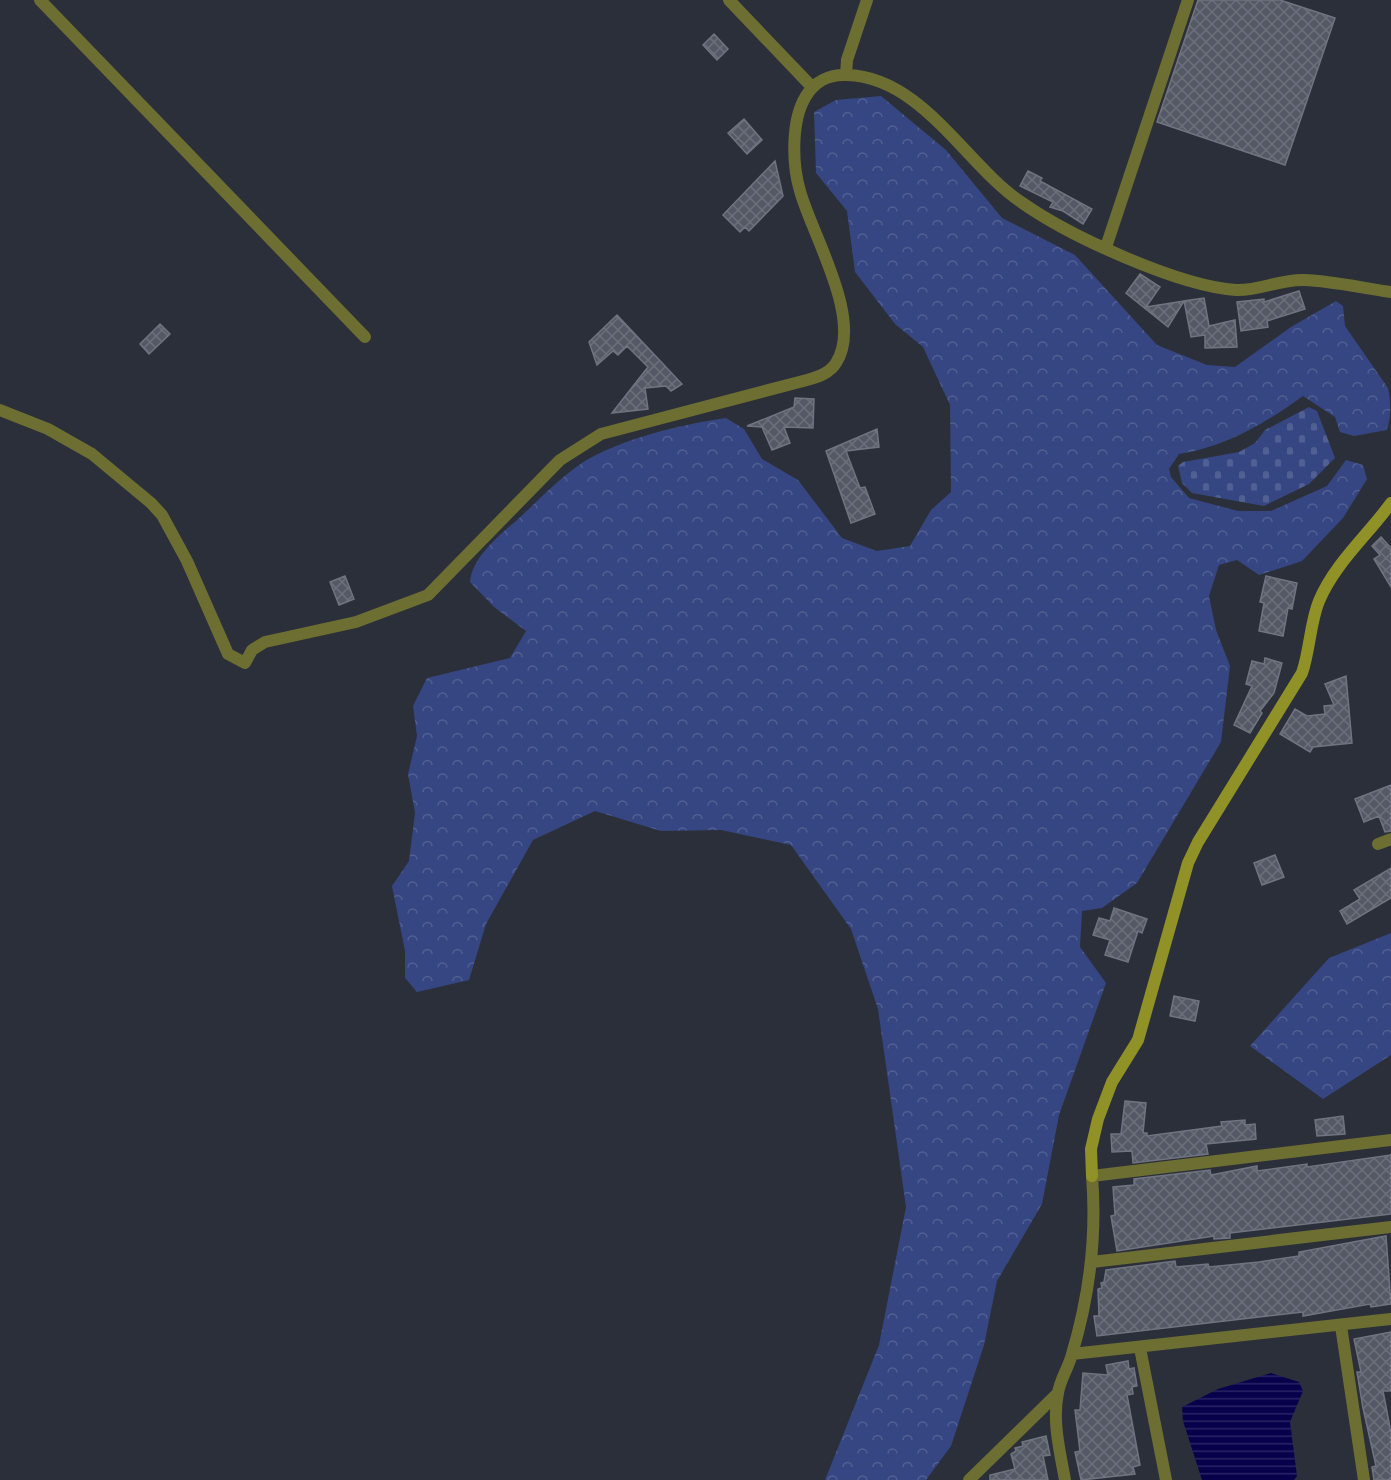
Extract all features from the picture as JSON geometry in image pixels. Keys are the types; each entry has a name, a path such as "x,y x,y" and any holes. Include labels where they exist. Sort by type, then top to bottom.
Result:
{"street":[{"path":"40,0 365,337"},
{"path":"729,0 812,87"},
{"path":"846,75 847,60 867,0"},
{"path":"1106,247 1188,0"},
{"path":"0,410 48,429 92,454 151,503 162,515 187,561 228,654 245,663 252,650 266,642 356,622 410,604 438,588 560,460 584,443 602,434 807,380 822,375 836,364 841,353 844,330 841,302 801,196 796,163 796,128 800,106 812,87 824,78 846,75 876,81 921,107 939,121 998,183 1021,202 1065,228 1185,281 1214,288 1240,290 1302,280 1391,292"},
{"path":"1065,1480 1057,1438 1058,1393 1072,1354 1092,1262 1095,1218 1091,1149 1098,1119 1112,1082 1138,1040 1188,863 1198,842 1302,673 1320,599 1340,566 1391,503"},
{"path":"1378,844 1391,839"},
{"path":"1092,1176 1391,1140"},
{"path":"1092,1262 1391,1227"},
{"path":"1072,1354 1391,1319"},
{"path":"1341,1326 1364,1480"},
{"path":"1140,1348 1166,1480"},
{"path":"969,1480 1058,1393"}],"green space":[{"path":"881,96 946,150 1002,218 1075,255 1157,345 1207,365 1235,367 1291,327 1336,301 1343,306 1345,326 1388,388 1390,409 1387,430 1354,436 1340,432 1335,417 1303,396 1229,440 1179,454 1169,469 1171,477 1189,498 1238,511 1271,511 1327,486 1346,460 1363,465 1367,479 1343,518 1302,561 1259,575 1237,560 1219,565 1209,596 1216,630 1230,666 1221,742 1137,883 1102,908 1082,911 1080,947 1106,983 1059,1115 1042,1204 997,1281 984,1345 951,1446 926,1480 825,1480 879,1345 906,1207 878,1009 851,929 791,845 721,830 661,831 595,811 533,840 486,924 469,980 417,992 405,978 405,951 392,886 409,861 415,813 408,774 417,736 413,706 427,678 510,658 526,631 494,607 470,582 472,573 481,556 494,541 573,469 597,454 632,440 691,424 726,418 744,429 762,459 798,480 842,538 877,551 910,546 931,510 951,492 950,405 923,347 895,324 855,272 847,211 816,173 814,112 836,100"},
{"path":"1309,407 1317,411 1335,458 1309,484 1264,506 1192,493 1182,483 1178,466 1183,462 1239,452 1255,443 1265,430"},
{"path":"1391,933 1391,1055 1323,1099 1250,1046 1329,958"}],"shaded area":[{"path":"1271,1373 1299,1382 1303,1391 1290,1422 1297,1476 1294,1480 1202,1480 1183,1421 1182,1407 1218,1389"}],"building":[{"path":"1198,0 1280,0 1335,18 1285,165 1157,122"},
{"path":"714,34 728,49 717,60 703,45"},
{"path":"744,119 762,140 747,154 728,133"},
{"path":"775,161 783,196 749,231 745,227 740,232 723,215"},
{"path":"1028,171 1042,178 1040,181 1092,209 1083,224 1063,211 1050,207 1053,202 1020,186"},
{"path":"1140,274 1160,287 1146,307 1184,301 1168,327 1126,293"},
{"path":"1299,291 1305,309 1267,321 1268,327 1241,331 1237,302 1264,299 1264,302"},
{"path":"1204,298 1209,326 1235,320 1237,347 1205,348 1205,335 1191,337 1184,301"},
{"path":"617,315 682,384 671,391 666,386 645,388 648,409 612,413 648,367 627,346 618,355 613,351 597,365 589,342"},
{"path":"160,324 170,334 149,354 140,344"},
{"path":"795,398 814,399 813,428 784,427 790,443 772,450 762,427 747,426 794,407"},
{"path":"877,429 879,447 846,451 860,488 865,487 875,514 851,523 826,451"},
{"path":"1381,537 1391,548 1391,587 1374,559 1380,555 1372,546"},
{"path":"345,576 354,599 339,605 330,582"},
{"path":"1266,576 1297,583 1292,609 1288,608 1283,636 1259,631 1264,603 1260,602"},
{"path":"1265,658 1282,663 1274,693 1260,711 1262,713 1250,733 1234,725 1252,686 1246,684 1252,661 1264,664"},
{"path":"1346,676 1352,743 1313,747 1310,752 1280,734 1295,709 1307,716 1325,714 1324,706 1334,705 1325,684"},
{"path":"1391,785 1391,831 1385,832 1379,816 1364,822 1355,799"},
{"path":"1275,855 1284,877 1262,885 1254,863"},
{"path":"1391,868 1391,898 1347,924 1340,911 1360,899 1354,890"},
{"path":"1114,908 1147,919 1142,933 1138,931 1128,962 1105,955 1110,940 1093,935 1099,918 1110,921"},
{"path":"1174,996 1199,1001 1195,1021 1170,1016"},
{"path":"1125,1101 1146,1103 1143,1133 1147,1133 1147,1136 1222,1126 1221,1122 1245,1120 1245,1125 1255,1124 1256,1139 1206,1144 1208,1154 1133,1163 1132,1151 1112,1152 1111,1134 1121,1134"},
{"path":"1343,1116 1345,1134 1317,1136 1315,1120"},
{"path":"1391,1155 1391,1214 1230,1233 1230,1238 1214,1239 1214,1236 1117,1251 1111,1216 1115,1215 1113,1187 1134,1185 1134,1179 1210,1170 1211,1175 1257,1166 1257,1171 1307,1164 1307,1167"},
{"path":"1386,1236 1391,1304 1371,1307 1370,1304 1303,1316 1303,1312 1097,1336 1094,1316 1099,1316 1098,1289 1102,1288 1101,1283 1104,1282 1106,1270 1175,1261 1176,1267 1208,1264 1209,1267 1259,1262 1299,1256 1299,1252"},
{"path":"1391,1332 1391,1391 1383,1391 1391,1433 1391,1480 1374,1480 1372,1467 1376,1466 1363,1408 1357,1372 1361,1372 1354,1339"},
{"path":"1128,1361 1129,1369 1134,1368 1137,1386 1132,1387 1133,1394 1127,1395 1140,1465 1133,1467 1135,1474 1081,1480 1075,1452 1080,1451 1075,1410 1080,1410 1083,1373 1108,1375 1106,1365"},
{"path":"1046,1436 1050,1455 1043,1456 1048,1480 990,1480 990,1475 1015,1469 1011,1454 1016,1451 1015,1448 1023,1446 1022,1442"}]}
